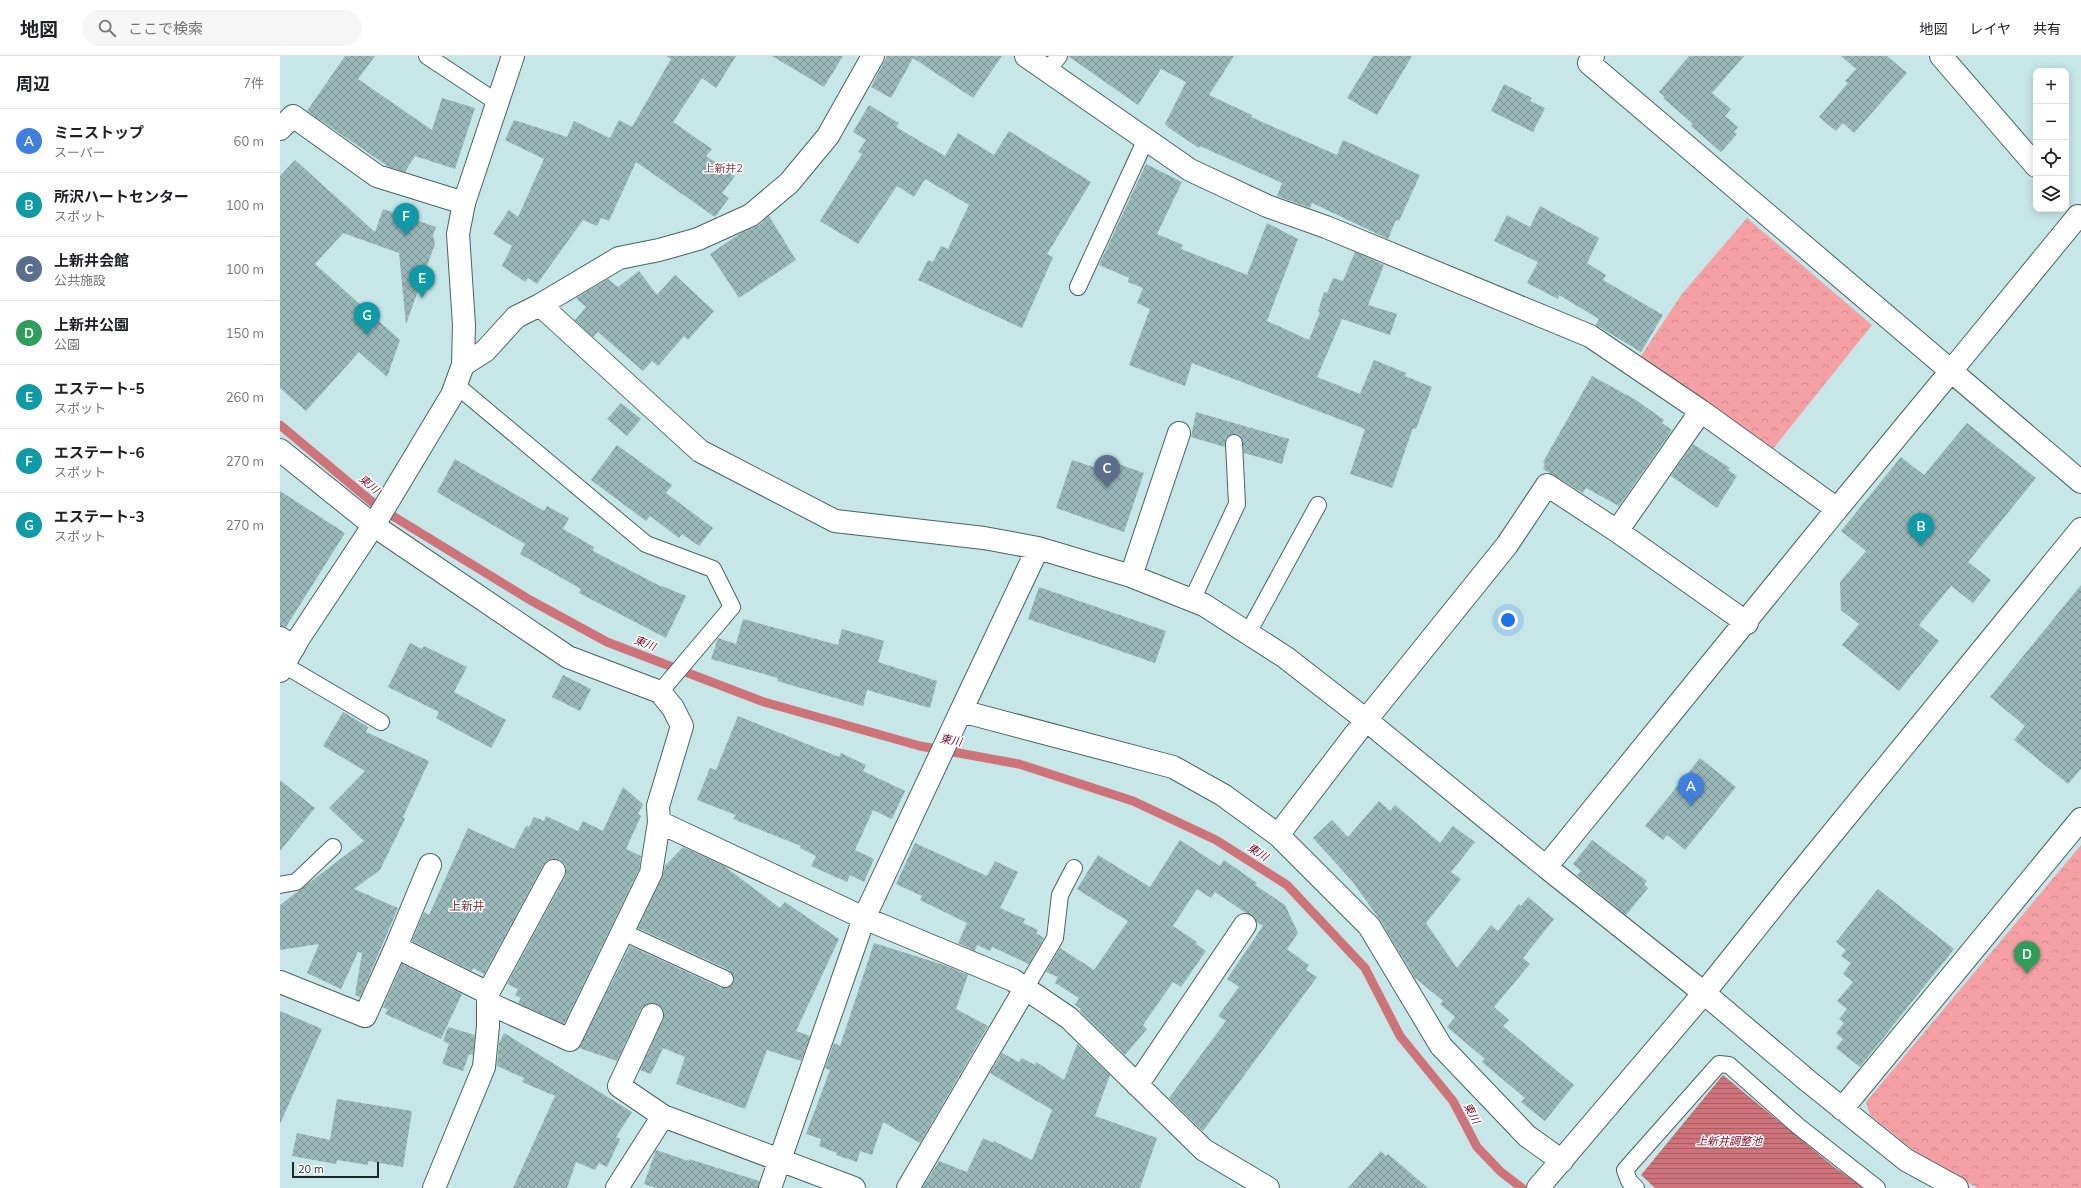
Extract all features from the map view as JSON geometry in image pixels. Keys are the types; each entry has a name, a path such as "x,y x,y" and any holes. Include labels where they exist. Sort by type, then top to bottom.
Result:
{"street":[{"path":"284,655 374,524 452,395 460,375 464,325 458,234 464,203 514,56"},
{"path":"460,375 485,351 516,317 540,305 619,258 659,250 698,239 751,215 789,183 828,136 873,56"},
{"path":"1026,56 1053,63 1146,139 1190,170 1267,206 1326,227 1590,336 1701,412 1837,509"},
{"path":"1593,56 1589,63 2081,482"},
{"path":"1941,56 2033,163"},
{"path":"280,129 293,116 377,176 464,203"},
{"path":"1546,867 1747,623 1837,509 1951,371 2075,210"},
{"path":"540,305 700,451 835,521 984,538 1038,548 1131,576 1204,605 1285,657 1366,720 1546,867 1704,993 1842,1109 1906,1160 1957,1188"},
{"path":"1617,531 1701,412"},
{"path":"1131,576 1179,433"},
{"path":"280,450 374,524 568,657 665,686 673,708 682,726 658,806 659,822 651,873 570,1040 488,998 396,947"},
{"path":"1278,835 1366,720 1507,545 1547,486 1617,531 1747,623"},
{"path":"1538,1188 1704,993 1792,882 2081,529"},
{"path":"770,1188 864,918 935,764 1038,548"},
{"path":"957,720 1173,767 1223,795 1278,835 1369,926 1441,1046 1526,1136 1562,1161"},
{"path":"1842,1109 2081,819"},
{"path":"659,822 864,918 1013,980 1026,987 1069,1018 1204,1150 1268,1188"},
{"path":"280,982 365,1016 430,865"},
{"path":"434,1188 484,1067 488,1026 488,998 554,871"},
{"path":"1137,1085 1245,925"},
{"path":"908,1188 1026,987"},
{"path":"652,1015 619,1086 663,1116 854,1188"},
{"path":"617,1188 663,1116"}],"lane":[{"path":"427,56 498,103"},
{"path":"1078,287 1146,139"},
{"path":"460,375 646,544 713,569 732,607 665,686"},
{"path":"1192,600 1237,504 1234,443"},
{"path":"1248,633 1318,505"},
{"path":"284,655 381,722"},
{"path":"280,885 296,882 333,847"},
{"path":"1026,987 1055,938 1060,895 1074,868"},
{"path":"623,932 725,980"},
{"path":"1636,1188 1629,1181 1625,1170 1719,1064 1729,1065 1798,1126 1878,1188"}],"green space":[{"path":"1747,218 1872,325 1772,450 1641,356 1682,294"},
{"path":"2081,845 2081,1188 1978,1188 1932,1165 1870,1115 1866,1102"}],"water":[{"name":"上新井調整池","path":"1723,1075 1834,1167 1864,1188 1655,1188 1641,1175"}],"building":[{"path":"345,56 375,56 358,79 432,130 442,98 475,108 455,169 415,156 405,172 389,167 307,111"},
{"path":"666,56 736,56 716,88 702,78 673,122 712,149 706,156 735,176 722,193 729,198 715,217 636,162 609,221 601,218 597,226 583,220 537,284 528,278 525,282 502,266 512,246 493,234 509,210 518,217 544,159 505,140 514,120 567,137 574,121 610,138 619,120 632,127 671,59"},
{"path":"772,56 843,56 824,87"},
{"path":"887,56 1002,56 973,98 913,58 891,98 871,87"},
{"path":"1068,56 1234,56 1209,95 1252,115 1251,117 1337,155 1343,140 1420,175 1399,221 1396,220 1388,239 1312,203 1310,208 1277,196 1282,183 1200,146 1199,148 1169,128 1165,124 1186,82 1161,69 1138,105"},
{"path":"1373,56 1412,56 1377,115 1347,98"},
{"path":"1689,56 1744,56 1712,93 1731,109 1725,116 1738,127 1734,132 1737,134 1721,152 1691,126 1693,124 1663,98 1665,97 1659,92"},
{"path":"1841,56 1887,56 1907,73 1854,133 1843,123 1836,131 1819,117 1848,83 1845,81 1856,69"},
{"path":"1504,84 1532,98 1530,101 1545,108 1533,132 1491,111"},
{"path":"869,105 899,123 896,127 945,156 958,133 994,155 1009,131 1091,182 1047,254 1053,257 1022,328 918,280 928,260 933,262 941,246 948,249 969,205 925,179 914,197 897,186 858,244 820,221 862,154 858,152 866,140 853,132"},
{"path":"295,160 375,232 383,209 436,227 433,235 435,244 406,324 399,253 343,233 315,264 400,340 387,377 359,352 306,411 280,388 280,176"},
{"path":"1146,164 1182,182 1157,234 1183,245 1181,249 1247,275 1267,223 1298,239 1267,321 1309,340 1320,312 1318,311 1324,292 1327,293 1333,278 1343,281 1355,252 1384,265 1368,305 1397,314 1390,335 1342,319 1317,377 1360,394 1374,360 1406,373 1405,376 1432,387 1416,429 1413,428 1392,488 1350,474 1365,429 1192,363 1185,386 1129,365 1150,309 1137,303 1143,288 1128,282 1129,278 1099,265"},
{"path":"1540,206 1599,238 1587,263 1606,275 1603,280 1663,315 1641,352 1596,325 1599,319 1559,295 1558,299 1527,283 1538,262 1494,241 1507,215 1530,227"},
{"path":"769,216 796,260 739,298 710,254 741,233 759,225"},
{"path":"639,271 657,295 675,275 714,311 688,340 684,336 658,366 652,361 643,371 598,332 593,337 575,320 586,307 576,298 608,279 618,287"},
{"path":"1592,376 1636,400 1664,420 1662,423 1672,430 1619,506 1586,488 1583,493 1543,469 1545,464 1543,462"},
{"path":"621,403 641,419 627,436 607,419"},
{"path":"1196,412 1289,439 1282,464 1244,453 1242,438 1238,434 1229,435 1225,439 1225,447 1191,437"},
{"path":"1967,423 2036,478 1968,562 1991,580 1973,603 1951,586 1919,625 1939,641 1899,691 1842,645 1859,624 1841,610 1840,582 1866,551 1841,531 1901,457 1924,475"},
{"path":"1693,444 1730,468 1728,470 1737,476 1717,508 1671,476"},
{"path":"617,445 672,485 666,493 713,528 699,546 682,534 679,538 650,516 646,521 591,480"},
{"path":"455,459 544,511 547,506 569,518 563,529 594,547 593,551 662,587 686,596 666,638 579,593 581,589 520,554 525,544 437,492"},
{"path":"1104,459 1144,473 1124,532 1056,508 1072,460 1100,469"},
{"path":"280,491 345,533 286,627 280,626"},
{"path":"2081,585 2081,769 2068,784 2014,740 2025,726 1990,697"},
{"path":"1039,587 1166,631 1155,663 1028,619"},
{"path":"743,619 838,645 842,629 884,641 878,662 937,681 930,708 867,690 863,706 777,681 778,678 711,659 718,638 736,644"},
{"path":"410,643 422,649 424,646 467,667 454,692 506,720 491,748 436,718 439,712 388,687"},
{"path":"563,675 591,689 580,711 552,697"},
{"path":"343,712 368,727 366,732 429,761 403,817 405,819 380,870 354,889 398,908 360,997 355,995 362,953 358,952 341,989 307,973 319,944 280,950 280,905 364,841 329,808 365,771 323,746"},
{"path":"738,716 839,757 841,753 866,765 863,771 905,791 892,819 873,810 855,850 874,859 864,882 850,875 847,882 811,866 816,856 800,848 801,846 733,819 736,815 697,800 710,768 716,770"},
{"path":"1700,758 1736,787 1685,850 1667,835 1663,840 1645,826"},
{"path":"280,780 315,808 280,851"},
{"path":"623,787 643,804 638,814 641,816 626,849 641,856 639,869 564,1024 518,1003 521,998 515,995 518,989 507,984 565,877 565,865 560,860 548,860 543,865 484,974 473,968 472,971 412,941 424,912 429,915 468,828 514,849 526,826 529,827 534,817 544,821 546,816 578,831 583,821 603,831"},
{"path":"1379,801 1390,811 1395,805 1440,843 1453,826 1475,842 1451,872 1461,879 1426,923 1457,968 1491,925 1498,931 1519,904 1521,906 1528,897 1554,919 1523,958 1530,964 1494,1007 1509,1020 1503,1026 1574,1085 1545,1121 1521,1102 1525,1098 1482,1062 1485,1059 1447,1027 1455,1017 1440,1004 1443,1001 1415,978 1380,920 1352,881 1313,838 1332,820 1348,837"},
{"path":"1180,840 1220,866 1224,860 1257,883 1255,885 1285,905 1298,933 1287,949 1309,965 1306,970 1317,977 1203,1131 1169,1098 1226,1021 1218,1016 1239,987 1227,979 1263,926 1257,922 1252,915 1246,913 1215,892 1211,898 1197,889 1173,926 1197,942 1196,944 1206,951 1181,987 1173,982 1143,1025 1147,1029 1125,1055 1080,1011 1081,1009 1075,1005 1079,998 1055,983 1058,977 1046,972 1060,948 1094,970 1128,921 1077,889 1098,855 1150,887"},
{"path":"1592,840 1647,881 1644,884 1648,888 1626,915 1577,875 1581,871 1573,864"},
{"path":"915,843 987,876 995,861 1018,872 1000,908 1025,919 1023,923 1038,930 1036,933 1044,938 1029,964 992,947 990,951 977,945 975,951 958,943 967,923 920,900 922,896 896,884"},
{"path":"683,847 724,866 780,908 785,902 839,939 796,1031 810,1036 801,1061 767,1050 745,1109 676,1084 685,1057 663,1048 651,1074 640,1070 663,1020 664,1014 662,1008 657,1004 651,1003 645,1005 641,1009 617,1061 579,1048 630,946 721,988 726,988 733,983 734,978 729,970 638,928 662,878 665,866"},
{"path":"1878,889 1954,949 1860,1067 1836,1048 1843,1039 1836,1033 1844,1023 1839,1019 1847,1009 1837,1001 1853,982 1843,974 1851,963 1841,956 1846,950 1836,942"},
{"path":"874,943 947,966 968,975 956,1009 988,1026 920,1143 883,1122 872,1155 860,1151 857,1162 836,1155 837,1153 819,1146 821,1139 806,1134 830,1070 825,1068 834,1043 840,1046"},
{"path":"402,964 462,994 441,1039 385,1014 388,1010 383,1007"},
{"path":"280,1011 322,1029 280,1124"},
{"path":"448,1027 475,1035 473,1055 469,1054 463,1071 442,1064 449,1044 443,1041"},
{"path":"504,1033 632,1112 616,1137 620,1139 607,1167 599,1163 595,1170 576,1162 567,1188 513,1188 555,1096 522,1082 524,1078 497,1066 499,1043"},
{"path":"1077,1044 1110,1075 1095,1116 1157,1138 1140,1188 922,1188 939,1161 967,1172 983,1138 993,1143 994,1141 1032,1160 1052,1110 990,1073 1002,1053 1019,1062 1022,1058 1035,1065 1036,1062 1064,1080"},
{"path":"337,1099 412,1111 403,1167 368,1161 368,1165 337,1160 336,1164 292,1156 297,1133 330,1140"},
{"path":"656,1150 759,1181 758,1188 656,1188 644,1184"},
{"path":"1381,1151 1386,1156 1388,1154 1428,1188 1348,1188"}],"waterway":[{"name":"東川","path":"280,425 378,507 530,600 607,642 764,702 920,746 1019,764 1133,801 1216,840 1287,885 1365,968 1400,1036 1453,1101 1477,1147 1501,1172 1522,1188"}],"place":[{"name":"エステート-6","path":"406,236"},
{"name":"エステート-5","path":"422,298"},
{"name":"エステート-3","path":"367,335"},
{"name":"上新井会館","path":"1107,488"},
{"name":"所沢ハートセンター","path":"1921,546"},
{"name":"ミニストップ","path":"1691,806"},
{"name":"上新井公園","path":"2027,974"}],"district":[{"name":"上新井2","path":"723,168"},
{"name":"上新井","path":"467,905"}]}
